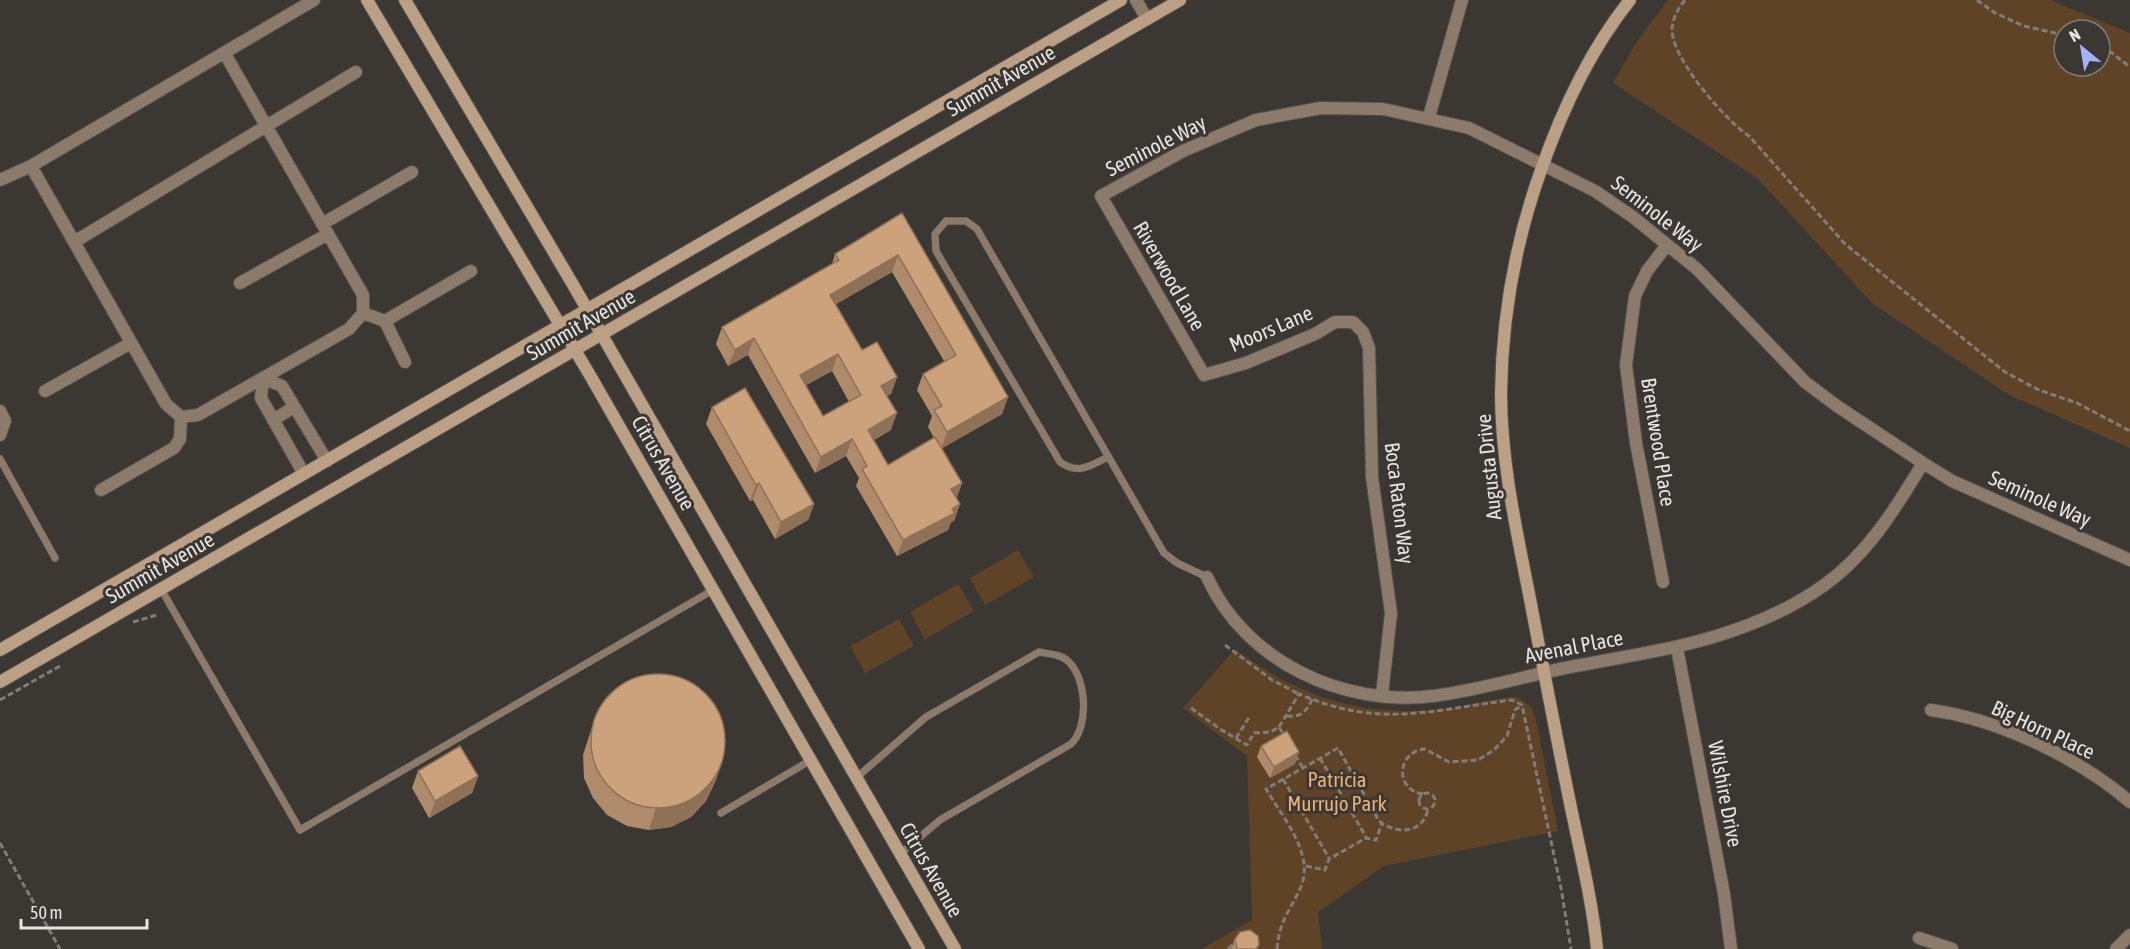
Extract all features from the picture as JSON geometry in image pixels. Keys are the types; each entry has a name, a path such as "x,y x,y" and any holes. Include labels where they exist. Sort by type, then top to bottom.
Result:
{"main road":[{"name":"Citrus Avenue","path":"367,0 574,351 919,949"},
{"name":"Citrus Avenue","path":"405,0 955,949"},
{"name":"Summit Avenue","path":"0,650 1121,0"},
{"name":"Summit Avenue","path":"0,682 1180,0"},
{"name":"Augusta Drive","path":"1597,949 1584,868 1513,515 1504,454 1501,395 1503,335 1510,285 1526,213 1543,165 1567,102 1596,50 1630,0"}],"street":[{"path":"0,180 31,166 314,0"},
{"path":"1136,0 1147,19"},
{"path":"1429,117 1462,0"},
{"path":"31,166 166,404 181,417 198,415 349,329 363,313 363,295 225,54"},
{"path":"74,242 268,128 356,72"},
{"name":"Seminole Way","path":"1101,196 1183,152 1256,120 1321,108 1383,109 1429,117 1469,128 1595,190 1633,217 1697,269 1805,382 1923,463 1952,481 2130,560"},
{"path":"240,284 412,172"},
{"name":"Riverwood Lane","path":"1101,196 1204,375"},
{"name":"Brentwood Place","path":"1663,582 1634,432 1626,365 1635,296 1647,271 1667,245"},
{"path":"385,321 471,271"},
{"path":"363,313 385,321 405,362"},
{"name":"Moors Lane","path":"1204,375 1246,363 1315,334 1335,322 1353,322"},
{"name":"Boca Raton Way","path":"1353,322 1363,332 1369,348 1372,477 1391,613 1382,695"},
{"path":"45,390 131,343"},
{"path":"263,378 282,386 327,461"},
{"path":"263,378 261,398 304,474"},
{"path":"273,420 294,407"},
{"path":"0,435 3,416"},
{"path":"100,490 174,448 180,439 181,417"},
{"name":"Avenal Place","path":"1207,577 1228,614 1269,655 1326,684 1382,695 1431,696 1544,672 1677,648 1737,631 1758,622 1805,597 1837,576 1883,526 1923,463"},
{"name":"Wilshire Drive","path":"1677,648 1724,894 1731,949"},
{"name":"Big Horn Place","path":"1931,710 1958,714 2064,757 2108,783 2130,802"},
{"path":"2116,949 2130,935"},
{"path":"1919,938 1952,949"}],"lane":[{"path":"1108,456 1091,466 1074,470 1060,462 1055,455 936,251 935,234 946,221 966,220 977,229 1164,552 1177,563 1207,577"},
{"path":"0,459 55,558"},
{"path":"161,589 300,830 713,590"},
{"path":"856,778 926,717 1039,652 1059,655 1070,663 1080,686 1084,718 1079,736 1071,744 940,820 900,854"},
{"path":"721,813 811,760"}],"path":[{"path":"1685,0 1676,12 1672,30 1675,46 1689,69 1735,127 1749,136 1845,244 2005,372 2039,390 2077,403 2130,430"},
{"path":"1977,0 1995,13 2024,26 2052,32"},
{"path":"2112,53 2130,67"},
{"path":"124,628 157,615"},
{"path":"1225,645 1272,680 1299,694"},
{"path":"0,700 68,661"},
{"path":"1287,716 1294,717 1303,712 1312,699"},
{"path":"1277,949 1279,932 1285,914 1299,892 1306,866 1300,849 1266,789 1338,748 1382,823 1396,830 1412,830 1426,818 1428,809 1434,805 1434,798 1431,794 1423,794 1411,789 1402,776 1402,767 1411,754 1425,749 1449,762 1478,760 1494,750 1507,736 1515,710 1522,705 1529,726 1571,949"},
{"path":"1191,708 1247,745 1254,733 1263,734 1279,727 1285,737"},
{"path":"1236,738 1250,716"},
{"path":"1291,748 1303,768"},
{"path":"1320,758 1366,838"},
{"path":"1283,779 1329,859"},
{"path":"1423,794 1419,803 1428,809"},
{"path":"1306,866 1325,870 1329,859 1366,838 1376,840 1382,823"},
{"path":"0,843 60,949"},
{"path":"1228,949 1242,938"}],"green space":[{"path":"1668,0 2050,0 2094,18 2052,18 2052,78 2112,78 2112,26 2130,33 2130,448 2009,395 1873,304 1758,179 1613,83 1636,43"},
{"path":"1018,550 1034,577 985,605 970,578"},
{"path":"958,584 974,611 925,639 910,612"},
{"path":"899,619 914,646 865,673 850,646"},
{"name":"Patricia Murrujo Park","path":"1235,649 1285,681 1310,693 1363,707 1419,711 1518,697 1532,708 1536,720 1558,831 1384,866 1318,912 1322,949 1202,949 1252,920 1247,756 1183,708"}],"building":[{"path":"902,213 1008,397 947,432 934,410 942,406 923,374 956,355 898,255 830,295 862,350 877,342 897,377 881,386 897,413 868,430 888,465 935,437 962,483 951,489 960,504 952,509 955,513 903,540 862,469 867,466 852,439 821,457 754,338 735,350 722,327 839,260 835,254","holes":["838,354 861,395 823,416 800,375"]},
{"path":"745,388 814,504 781,522 759,483 756,485 712,407"},
{"path":"658,674 684,679 705,694 720,715 725,741 720,767 705,788 684,803 658,808 632,803 611,788 596,767 591,741 596,715 611,694 632,679"},
{"path":"1287,731 1299,752 1274,767 1261,746"},
{"path":"460,746 478,776 435,801 418,771"},
{"path":"1250,930 1258,936 1259,945 1256,949 1237,949 1235,939 1240,932"}]}
